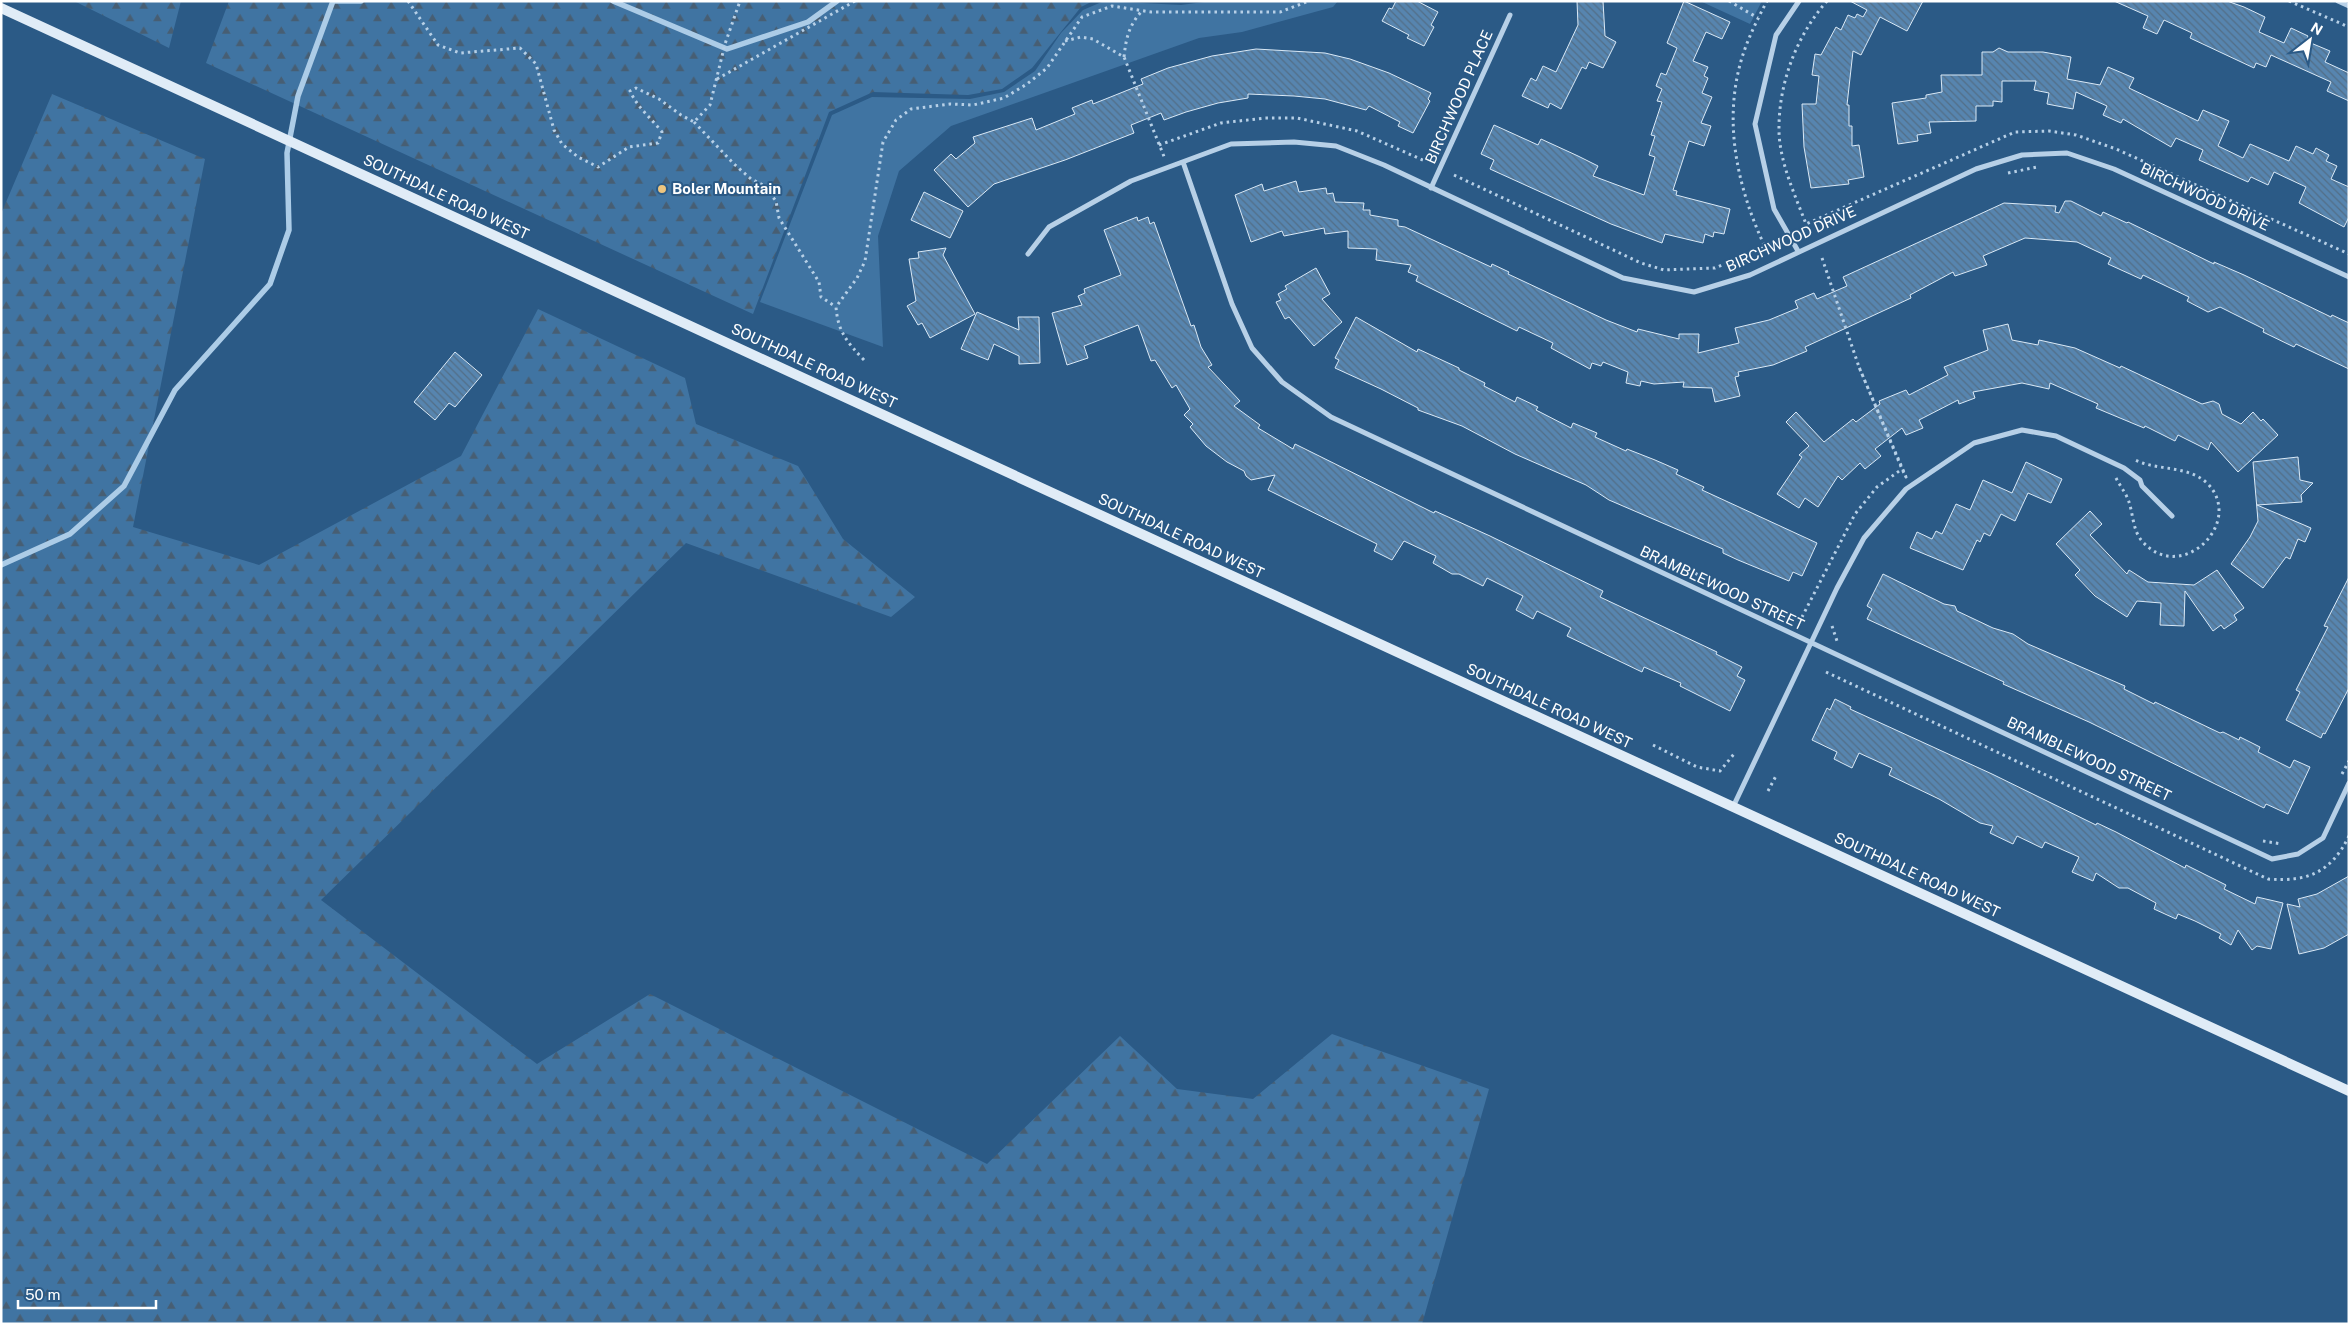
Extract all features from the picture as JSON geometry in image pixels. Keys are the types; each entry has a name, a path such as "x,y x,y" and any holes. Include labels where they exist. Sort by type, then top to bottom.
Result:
{"main road":[{"name":"SOUTHDALE ROAD WEST","path":"1,8 2349,1091"}],"street":[{"path":"1798,251 1774,209 1754,124 1776,35 1799,1"},
{"path":"2338,1 2349,6"},
{"name":"BIRCHWOOD PLACE","path":"1431,188 1510,15"},
{"name":"BIRCHWOOD DRIVE","path":"1028,254 1049,227 1131,181 1231,144 1294,142 1320,144 1344,149 1384,165 1623,278 1694,292 1750,275 1798,251 1976,170 2022,155 2067,153 2114,168 2349,277"},
{"name":"BRAMBLEWOOD STREET","path":"1183,162 1232,304 1252,348 1282,382 1331,417 2272,859 2298,854 2323,838 2349,783"},
{"path":"1733,807 1864,538 1906,489 1974,443 2022,430 2056,436 2124,468 2140,480 2142,486 2172,516"}],"path":[{"path":"408,1 438,45 460,53 520,48 536,64 554,130 562,144 598,167 630,146 658,143 662,132 636,104 630,91 636,88 659,98 681,115 694,122 751,179 764,185 776,201 778,218 819,282 821,297 836,306"},
{"path":"694,122 710,105 726,44 740,1"},
{"path":"717,79 855,1"},
{"path":"864,360 846,341 838,324 836,306 857,278 865,261 883,142 896,120 911,109 950,104 974,105 1004,98 1027,84 1047,68 1082,17 1112,6 1142,10 1280,12 1309,1"},
{"path":"1728,1 1758,18"},
{"path":"1454,175 1641,263 1664,270 1715,268 1765,247 1742,186 1734,151 1733,117 1735,86 1741,60 1767,1"},
{"path":"2289,1 2349,27"},
{"path":"1142,10 1133,20 1126,37 1124,57 1168,167"},
{"path":"1064,41 1081,37 1093,39 1124,57"},
{"path":"2005,173 2040,167"},
{"path":"1822,258 1859,367 1902,468 1907,476 1859,367"},
{"path":"2110,471 2128,500 2137,533 2142,541 2151,549 2169,558 2190,554 2212,537 2218,510 2216,500 2208,484 2184,470 2154,467 2133,459"},
{"path":"1801,619 1855,514 1877,487 1902,468"},
{"path":"1831,618 1835,640 1843,644"},
{"path":"1826,672 2268,879 2288,881 2311,876 2330,864 2343,848 2349,836"},
{"path":"1653,745 1697,767 1720,771 1734,754"},
{"path":"2340,778 2349,761"},
{"path":"1768,790 1777,774"},
{"path":"2257,840 2288,845"}],"green space":[{"path":"74,1 181,1 169,48"},
{"name":"Boler Mountain","path":"229,1 1093,1 1081,7 1032,68 1002,89 968,95 873,92 829,112 753,314 206,63"},
{"path":"1104,1 1181,5 1211,1 1338,1 1333,7 1242,32 1199,38 951,126 899,171 878,236 883,347 760,302 832,115 872,97 970,99 1004,92 1035,71 1061,33 1083,10"},
{"path":"1700,1 1762,1 1750,24"},
{"path":"52,94 205,159 133,527 259,565 461,456 538,309 685,378 696,424 798,466 843,539 915,597 891,617 686,543 321,900 537,1064 650,994 987,1164 1120,1036 1177,1089 1253,1099 1332,1034 1489,1089 1422,1324 1,1324 1,214"}],"building":[{"path":"1396,1 1417,1 1438,12 1431,25 1434,27 1424,46 1407,38 1409,35 1382,21 1389,8 1392,9"},
{"path":"1577,1 1603,1 1605,36 1616,42 1603,68 1589,62 1586,69 1582,67 1561,109 1550,103 1548,108 1522,96 1531,78 1536,81 1543,66 1556,72 1578,25"},
{"path":"1684,1 1730,22 1722,39 1706,32 1693,61 1708,67 1704,76 1708,78 1702,93 1712,97 1701,123 1711,126 1704,146 1689,141 1673,190 1677,191 1676,195 1730,209 1724,234 1714,232 1713,237 1705,234 1703,243 1665,234 1662,243 1611,224 1490,169 1494,160 1481,154 1494,125 1538,145 1541,139 1578,156 1598,166 1593,176 1644,195 1655,157 1649,155 1655,136 1651,135 1662,102 1657,101 1662,89 1656,86 1661,73 1666,75 1677,48 1667,43"},
{"path":"1850,1 1923,1 1907,31 1880,17 1861,55 1853,51 1847,105 1849,105 1849,126 1852,126 1852,146 1859,145 1864,177 1848,180 1849,184 1811,188 1804,147 1802,104 1816,104 1819,76 1812,75 1815,54 1821,55 1836,27 1841,30 1848,15 1855,18 1857,14 1863,17 1867,10"},
{"path":"2114,1 2227,1 2244,7 2265,17 2259,32 2284,43 2291,28 2308,36 2306,41 2330,51 2325,62 2349,73 2349,101 2327,91 2331,82 2271,55 2266,67 2256,63 2254,68 2190,38 2192,33 2164,20 2157,34 2143,28 2148,16"},
{"path":"1999,48 2008,52 2043,52 2071,57 2067,79 2100,85 2108,67 2134,78 2129,88 2198,121 2203,110 2229,121 2218,146 2243,158 2250,144 2289,161 2296,146 2313,154 2316,148 2329,155 2326,161 2337,166 2331,179 2349,187 2349,217 2344,227 2299,203 2306,187 2274,172 2268,185 2251,177 2248,182 2199,160 2203,150 2176,138 2171,147 2123,119 2121,123 2103,115 2107,106 2076,92 2073,109 2047,104 2049,93 2034,90 2036,81 2002,81 2002,102 1993,101 1993,106 1976,106 1976,121 1929,122 1931,133 1917,135 1918,141 1898,144 1892,103 1926,98 1926,95 1942,92 1941,75 1982,75 1982,52 1993,52"},
{"path":"1256,49 1325,53 1350,59 1389,73 1431,93 1428,99 1430,101 1413,133 1398,126 1400,122 1369,106 1366,110 1325,99 1294,96 1248,94 1248,98 1218,103 1164,120 1161,113 1131,125 1134,133 1065,160 994,184 968,207 934,170 951,154 956,159 975,143 973,137 1032,118 1036,130 1075,114 1072,108 1092,100 1093,104 1143,84 1141,79 1168,68 1212,56"},
{"path":"1296,181 1299,192 1326,188 1327,194 1333,193 1335,202 1364,203 1363,210 1370,210 1370,215 1398,220 1398,226 1405,227 1491,267 1492,264 1509,272 1508,274 1606,320 1637,332 1638,329 1679,339 1679,334 1699,334 1698,353 1739,343 1735,328 1769,320 1798,308 1795,301 1814,293 1817,299 1847,286 1843,277 2004,203 2056,206 2055,212 2059,213 2065,201 2071,201 2101,216 2103,212 2128,222 2214,264 2214,262 2331,317 2332,315 2349,323 2349,369 2296,344 2294,347 2263,332 2264,329 2220,307 2208,312 2187,301 2189,297 2143,275 2141,279 2108,264 2111,258 2077,242 2025,238 1983,256 1987,265 1955,276 1953,272 1910,295 1911,298 1805,347 1807,351 1773,365 1738,372 1739,376 1735,377 1740,396 1715,402 1712,388 1683,387 1684,382 1654,384 1641,381 1640,386 1626,383 1628,372 1603,362 1601,366 1592,363 1590,369 1551,348 1553,343 1519,327 1517,331 1416,281 1418,276 1408,272 1411,265 1376,260 1377,249 1348,248 1348,231 1325,234 1324,228 1284,236 1282,231 1251,242 1235,195 1262,184 1264,191"},
{"path":"924,192 963,211 950,238 911,220"},
{"path":"1137,217 1138,221 1148,217 1150,224 1154,222 1191,326 1194,325 1201,347 1212,365 1208,367 1240,401 1234,406 1260,425 1258,428 1293,449 1295,444 1434,513 1435,511 1490,536 1603,591 1600,597 1717,652 1716,654 1742,667 1737,676 1745,680 1730,711 1680,686 1681,683 1644,667 1642,672 1567,636 1571,628 1537,611 1533,619 1516,610 1523,596 1487,578 1483,586 1459,574 1452,574 1433,563 1436,556 1404,541 1392,560 1374,551 1377,544 1268,490 1275,475 1251,480 1244,471 1227,462 1206,446 1190,427 1193,424 1184,415 1190,409 1176,385 1172,388 1155,360 1151,361 1138,325 1084,346 1088,358 1067,365 1052,313 1082,305 1078,296 1085,293 1084,289 1121,275 1104,230"},
{"path":"946,248 943,255 975,314 930,338 922,323 918,325 907,306 916,301 909,259 919,258 918,252"},
{"path":"1316,268 1330,294 1322,299 1342,322 1314,346 1289,317 1285,319 1276,302 1281,300 1278,294 1287,289 1285,286"},
{"path":"977,312 1019,330 1018,317 1039,317 1040,363 1019,364 1019,356 994,344 988,360 961,349"},
{"path":"1356,317 1417,352 1418,349 1459,368 1459,370 1485,383 1484,386 1515,402 1517,397 1538,407 1536,410 1571,428 1573,423 1597,433 1595,437 1626,451 1627,449 1678,470 1676,474 1704,487 1702,490 1817,543 1802,576 1793,572 1789,581 1738,560 1723,553 1723,549 1609,500 1586,485 1515,454 1462,426 1418,410 1418,408 1381,389 1335,368 1339,360 1335,358"},
{"path":"2008,324 2012,340 2038,345 2039,340 2075,348 2120,368 2121,366 2202,404 2213,401 2219,404 2222,414 2241,424 2253,412 2261,421 2263,419 2278,435 2238,472 2211,442 2208,450 2178,435 2175,441 2145,426 2144,428 2096,408 2098,404 2050,383 2049,389 2022,383 1973,392 1975,398 1959,404 1958,400 1919,420 1923,428 1906,435 1902,428 1875,449 1881,456 1865,469 1860,463 1842,480 1838,476 1818,507 1805,498 1799,508 1777,494 1802,457 1799,455 1809,446 1786,422 1796,412 1824,442 1853,419 1856,422 1880,404 1879,401 1906,390 1909,395 1948,375 1944,367 1988,350 1983,330"},
{"path":"455,352 482,375 455,407 449,403 435,420 414,402"},
{"path":"2298,457 2300,480 2313,483 2301,495 2302,502 2257,505 2311,528 2305,542 2298,539 2290,559 2286,557 2263,588 2231,564 2250,537 2258,521 2253,462"},
{"path":"2026,462 2062,479 2051,503 2028,493 2015,521 2001,514 1990,536 1984,533 1980,542 1977,540 1963,570 1910,548 1917,532 1932,539 1936,531 1942,534 1956,504 1970,510 1983,480 2012,493"},
{"path":"2090,511 2102,524 2090,535 2127,574 2129,570 2148,582 2194,585 2217,570 2244,608 2234,615 2237,620 2224,629 2221,625 2213,631 2185,591 2184,626 2160,625 2161,603 2137,601 2127,617 2095,596 2075,575 2080,570 2056,544"},
{"path":"1883,574 1944,604 1955,606 1957,611 1993,628 2013,634 2028,644 2125,686 2124,689 2154,704 2155,702 2220,733 2223,732 2239,740 2240,737 2260,747 2258,752 2290,768 2294,760 2310,767 2288,814 2266,804 2264,808 2089,722 2003,684 2004,682 1867,619 1872,609 1867,606"},
{"path":"2349,577 2349,688 2325,734 2323,733 2321,738 2286,720 2300,692 2296,690 2328,627 2324,626"},
{"path":"1835,699 1851,707 1850,709 1992,774 2096,825 2097,823 2116,832 2185,868 2186,865 2226,885 2224,889 2255,904 2257,897 2283,903 2271,949 2257,946 2252,950 2238,930 2231,945 2219,938 2221,934 2178,914 2176,919 2154,909 2156,903 2128,888 2119,888 2096,873 2093,881 2072,872 2079,857 2045,842 2042,848 2017,836 2013,844 1990,833 1993,826 1980,823 1939,799 1889,775 1892,768 1859,753 1852,768 1834,759 1837,752 1812,740 1827,708 1830,710"},
{"path":"2349,876 2349,934 2324,948 2299,954 2287,904 2300,907 2298,899 2317,894"}],"waterway":[{"path":"1,565 70,534 124,486 175,390 270,284 289,230 287,153 298,96 333,1"},
{"path":"335,1 361,1"},
{"path":"613,1 727,49 808,22 837,1"}],"place":[{"name":"Boler Mountain","path":"662,189"}]}
